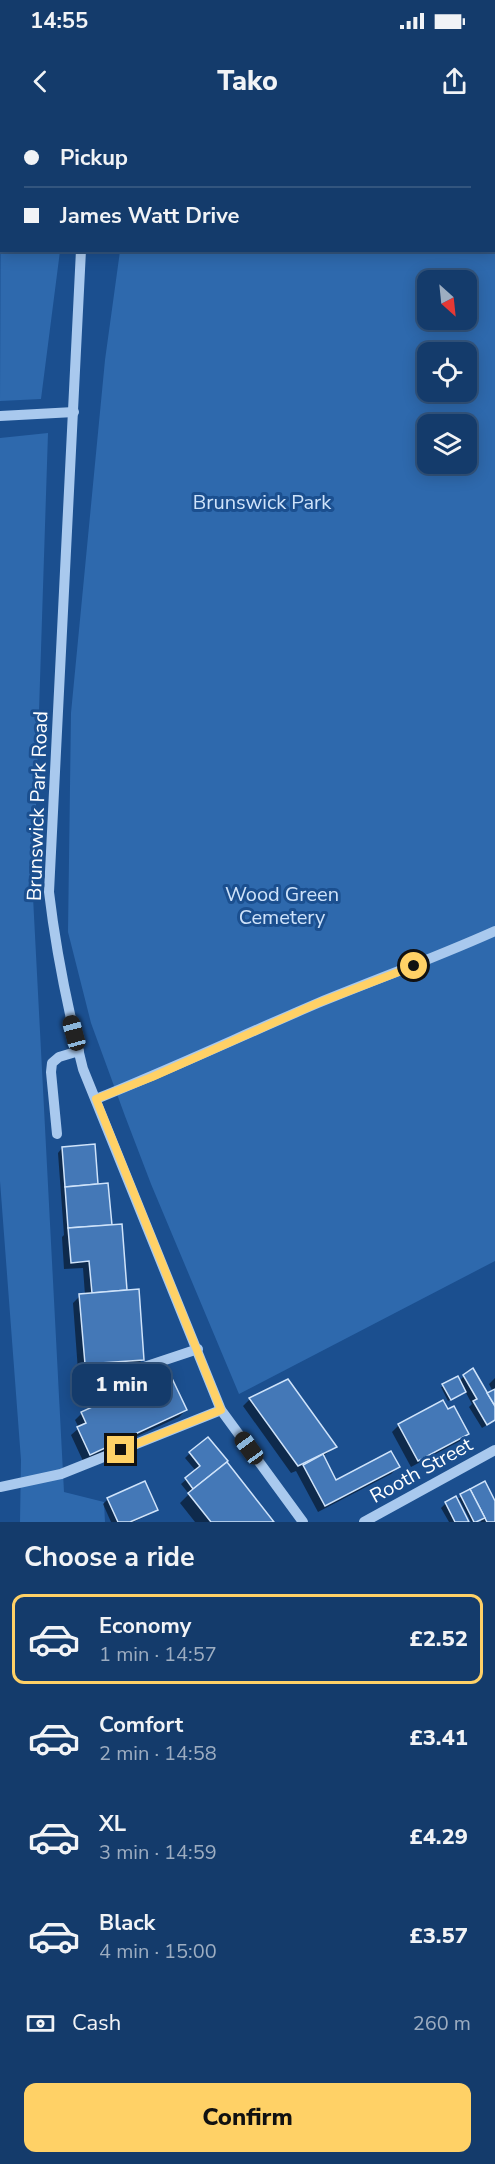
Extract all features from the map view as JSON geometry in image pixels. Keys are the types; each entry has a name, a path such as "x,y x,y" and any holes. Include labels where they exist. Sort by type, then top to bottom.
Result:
{"street":[{"name":"Brunswick Park Road","path":"81,252 49,892 55,944 83,1069 221,1410 303,1522"},
{"path":"0,416 74,412"},
{"path":"96,1099 152,1077 318,1003 434,958 495,931"},
{"path":"57,1134 52,1063 60,1057 79,1051"},
{"path":"91,1377 144,1367 198,1349"},
{"path":"2,1487 61,1473 221,1410"},
{"name":"Rooth Street","path":"364,1522 495,1450"}],"green space":[{"path":"1,252 60,252 41,399 0,401"},
{"name":"Wood Green Cemetery","path":"120,252 495,252 495,1261 239,1394 125,1116 91,1023 68,932 71,713 105,360"},
{"path":"48,433 33,897 64,1492 104,1502 105,1522 20,1522 21,1460 0,1181 0,438"}],"building":[{"path":"95,1144 98,1184 65,1187 62,1147"},
{"path":"108,1183 112,1225 68,1228 65,1187"},
{"path":"122,1224 127,1290 92,1293 89,1261 71,1263 68,1228"},
{"path":"139,1289 144,1360 85,1364 79,1294"},
{"path":"473,1368 495,1406 495,1420 487,1425 473,1401 477,1399 463,1375"},
{"path":"169,1372 187,1410 90,1455 77,1427 86,1423 81,1412"},
{"path":"458,1376 466,1392 451,1400 442,1384"},
{"path":"288,1379 337,1447 298,1466 249,1398"},
{"path":"495,1389 495,1406 487,1393"},
{"path":"443,1400 448,1409 454,1406 469,1434 418,1461 398,1424"},
{"path":"208,1437 228,1461 193,1489 185,1478 200,1466 189,1452"},
{"path":"391,1451 400,1467 325,1506 303,1465 323,1454 336,1480"},
{"path":"227,1462 274,1522 211,1522 188,1493"},
{"path":"145,1481 158,1510 130,1522 118,1522 107,1498"},
{"path":"485,1481 495,1501 495,1522 487,1522 470,1489"},
{"path":"470,1489 485,1518 476,1522 460,1494"},
{"path":"456,1496 469,1522 455,1522 445,1502"}],"route":[{"path":"121,1450 221,1410 96,1099 152,1077 318,1003 414,966"}],"park label":[{"name":"Brunswick Park","path":"262,502"}]}
